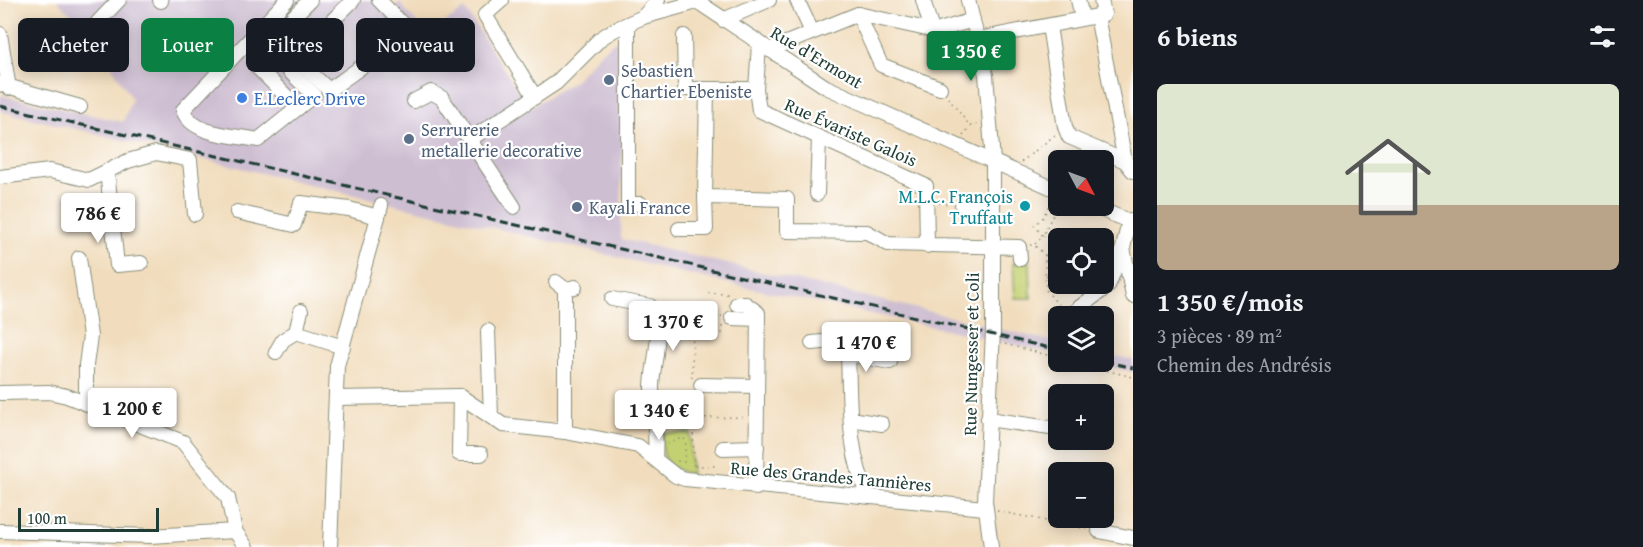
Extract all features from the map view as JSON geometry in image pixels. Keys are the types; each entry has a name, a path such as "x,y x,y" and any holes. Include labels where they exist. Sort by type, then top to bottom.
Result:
{"street":[{"path":"102,18 119,0"},
{"path":"282,18 287,0"},
{"path":"292,18 310,0"},
{"path":"353,0 296,58 328,90 410,32 380,0"},
{"path":"502,0 485,15 536,97"},
{"path":"643,17 658,0"},
{"path":"723,20 770,0"},
{"path":"797,0 812,32"},
{"path":"923,0 931,27 936,31 973,20"},
{"name":"Rue Nungesser et Coli","path":"968,0 986,75 993,161 992,342 985,508 991,547"},
{"path":"1078,0 1082,18"},
{"path":"978,39 1104,14 1101,0"},
{"path":"469,140 536,97 571,69 601,38 676,4 696,1"},
{"name":"Rue d'Ermont","path":"696,1 826,87 1048,186"},
{"path":"858,14 881,64 940,88"},
{"path":"764,47 858,14 922,29 931,27"},
{"path":"1097,16 1129,166"},
{"path":"628,24 628,204 641,204"},
{"path":"1049,26 1065,127 1070,136 1129,166"},
{"path":"0,34 5,86 80,107"},
{"path":"684,36 685,89 756,89"},
{"name":"Rue Évariste Galois","path":"764,47 756,89 759,110 926,186 927,202"},
{"path":"246,71 183,110 187,121 198,128 258,140 314,95 291,72"},
{"path":"262,72 298,108"},
{"path":"273,72 273,83"},
{"path":"273,72 273,83"},
{"path":"679,229 706,229 706,89"},
{"path":"414,101 427,93 437,93 514,207"},
{"path":"207,121 252,132 258,140"},
{"path":"817,194 819,139"},
{"path":"0,177 50,171 89,180 128,161 156,153 190,160 195,214"},
{"path":"107,171 117,265 141,263"},
{"path":"705,197 787,200 787,231 867,232 888,244 992,247 1020,253"},
{"path":"927,202 927,246"},
{"path":"237,212 294,225 301,203 380,212 337,366 330,547"},
{"path":"962,205 991,207"},
{"path":"1081,306 1108,286 1123,248 1131,222 1114,215"},
{"path":"1123,248 1133,296"},
{"path":"79,258 90,336 86,365 86,403"},
{"path":"565,286 565,432"},
{"path":"617,303 650,306 657,316 657,353 653,366 652,390 656,422 655,458"},
{"path":"731,304 753,307 758,319 756,488"},
{"path":"276,352 283,340 296,332 301,311"},
{"path":"727,317 758,319"},
{"path":"296,332 343,347"},
{"path":"491,417 492,339"},
{"path":"812,343 833,341 848,354 890,362"},
{"path":"848,354 851,419 858,474 869,496"},
{"path":"701,385 757,387"},
{"path":"0,393 49,392 86,403 183,442 228,498 235,531 246,547"},
{"path":"336,398 460,396 459,454 481,454"},
{"name":"Rue des Grandes Tannières","path":"460,396 509,426 565,432 638,446 676,476 685,479 756,488 869,496 985,508"},
{"path":"851,419 882,424"},
{"path":"988,420 1048,428"},
{"path":"723,448 757,447"},
{"path":"0,531 150,542 235,531"},
{"path":"1099,531 1133,538"}],"path":[{"path":"940,88 970,126"},
{"path":"957,147 970,126 989,123"},
{"path":"1017,172 1022,161 1065,127"},
{"path":"1012,194 1017,202"},
{"path":"927,202 962,205"},
{"path":"1048,208 1042,219 1034,225 1043,236 1048,237"},
{"path":"1020,253 1034,245 1043,236 1052,216 1057,218"},
{"path":"1034,245 1048,261"},
{"path":"1045,255 1046,290 1060,306"},
{"path":"708,293 726,294 731,304"},
{"path":"724,333 722,333 727,317"},
{"path":"992,342 1048,355"},
{"path":"1113,372 1133,377"},
{"path":"693,418 757,417"},
{"path":"667,450 668,442 677,442 682,438 686,440 684,462 673,461"},
{"path":"694,466 715,466"},
{"path":"985,508 1099,531"}],"shaded area":[{"path":"57,0 386,0 391,7 400,3 413,18 356,18 356,72 475,72 475,24 529,108 574,81 603,50 623,36 621,239 986,325 985,338 722,282 0,111 0,95 123,122 132,99 115,72 129,72 129,18 74,18"},
{"path":"465,9 471,18 452,18"},
{"path":"999,329 1048,340 1048,352 998,341"},
{"path":"1114,355 1133,360 1133,372 1114,368"}],"green space":[{"path":"1030,262 1031,298 1015,298 1013,263"},
{"path":"662,433 690,433 691,474 675,469 666,461 662,449"}],"railway":[{"path":"0,106 1048,347"},
{"path":"1114,363 1133,368"}],"place":[{"name":"Sebastien Chartier Ebeniste","path":"609,80"},
{"name":"E.Leclerc Drive","path":"242,98"},
{"name":"Serrurerie metallerie decorative","path":"409,139"},
{"name":"M.L.C. François Truffaut","path":"1025,206"},
{"name":"Kayali France","path":"577,207"}]}
